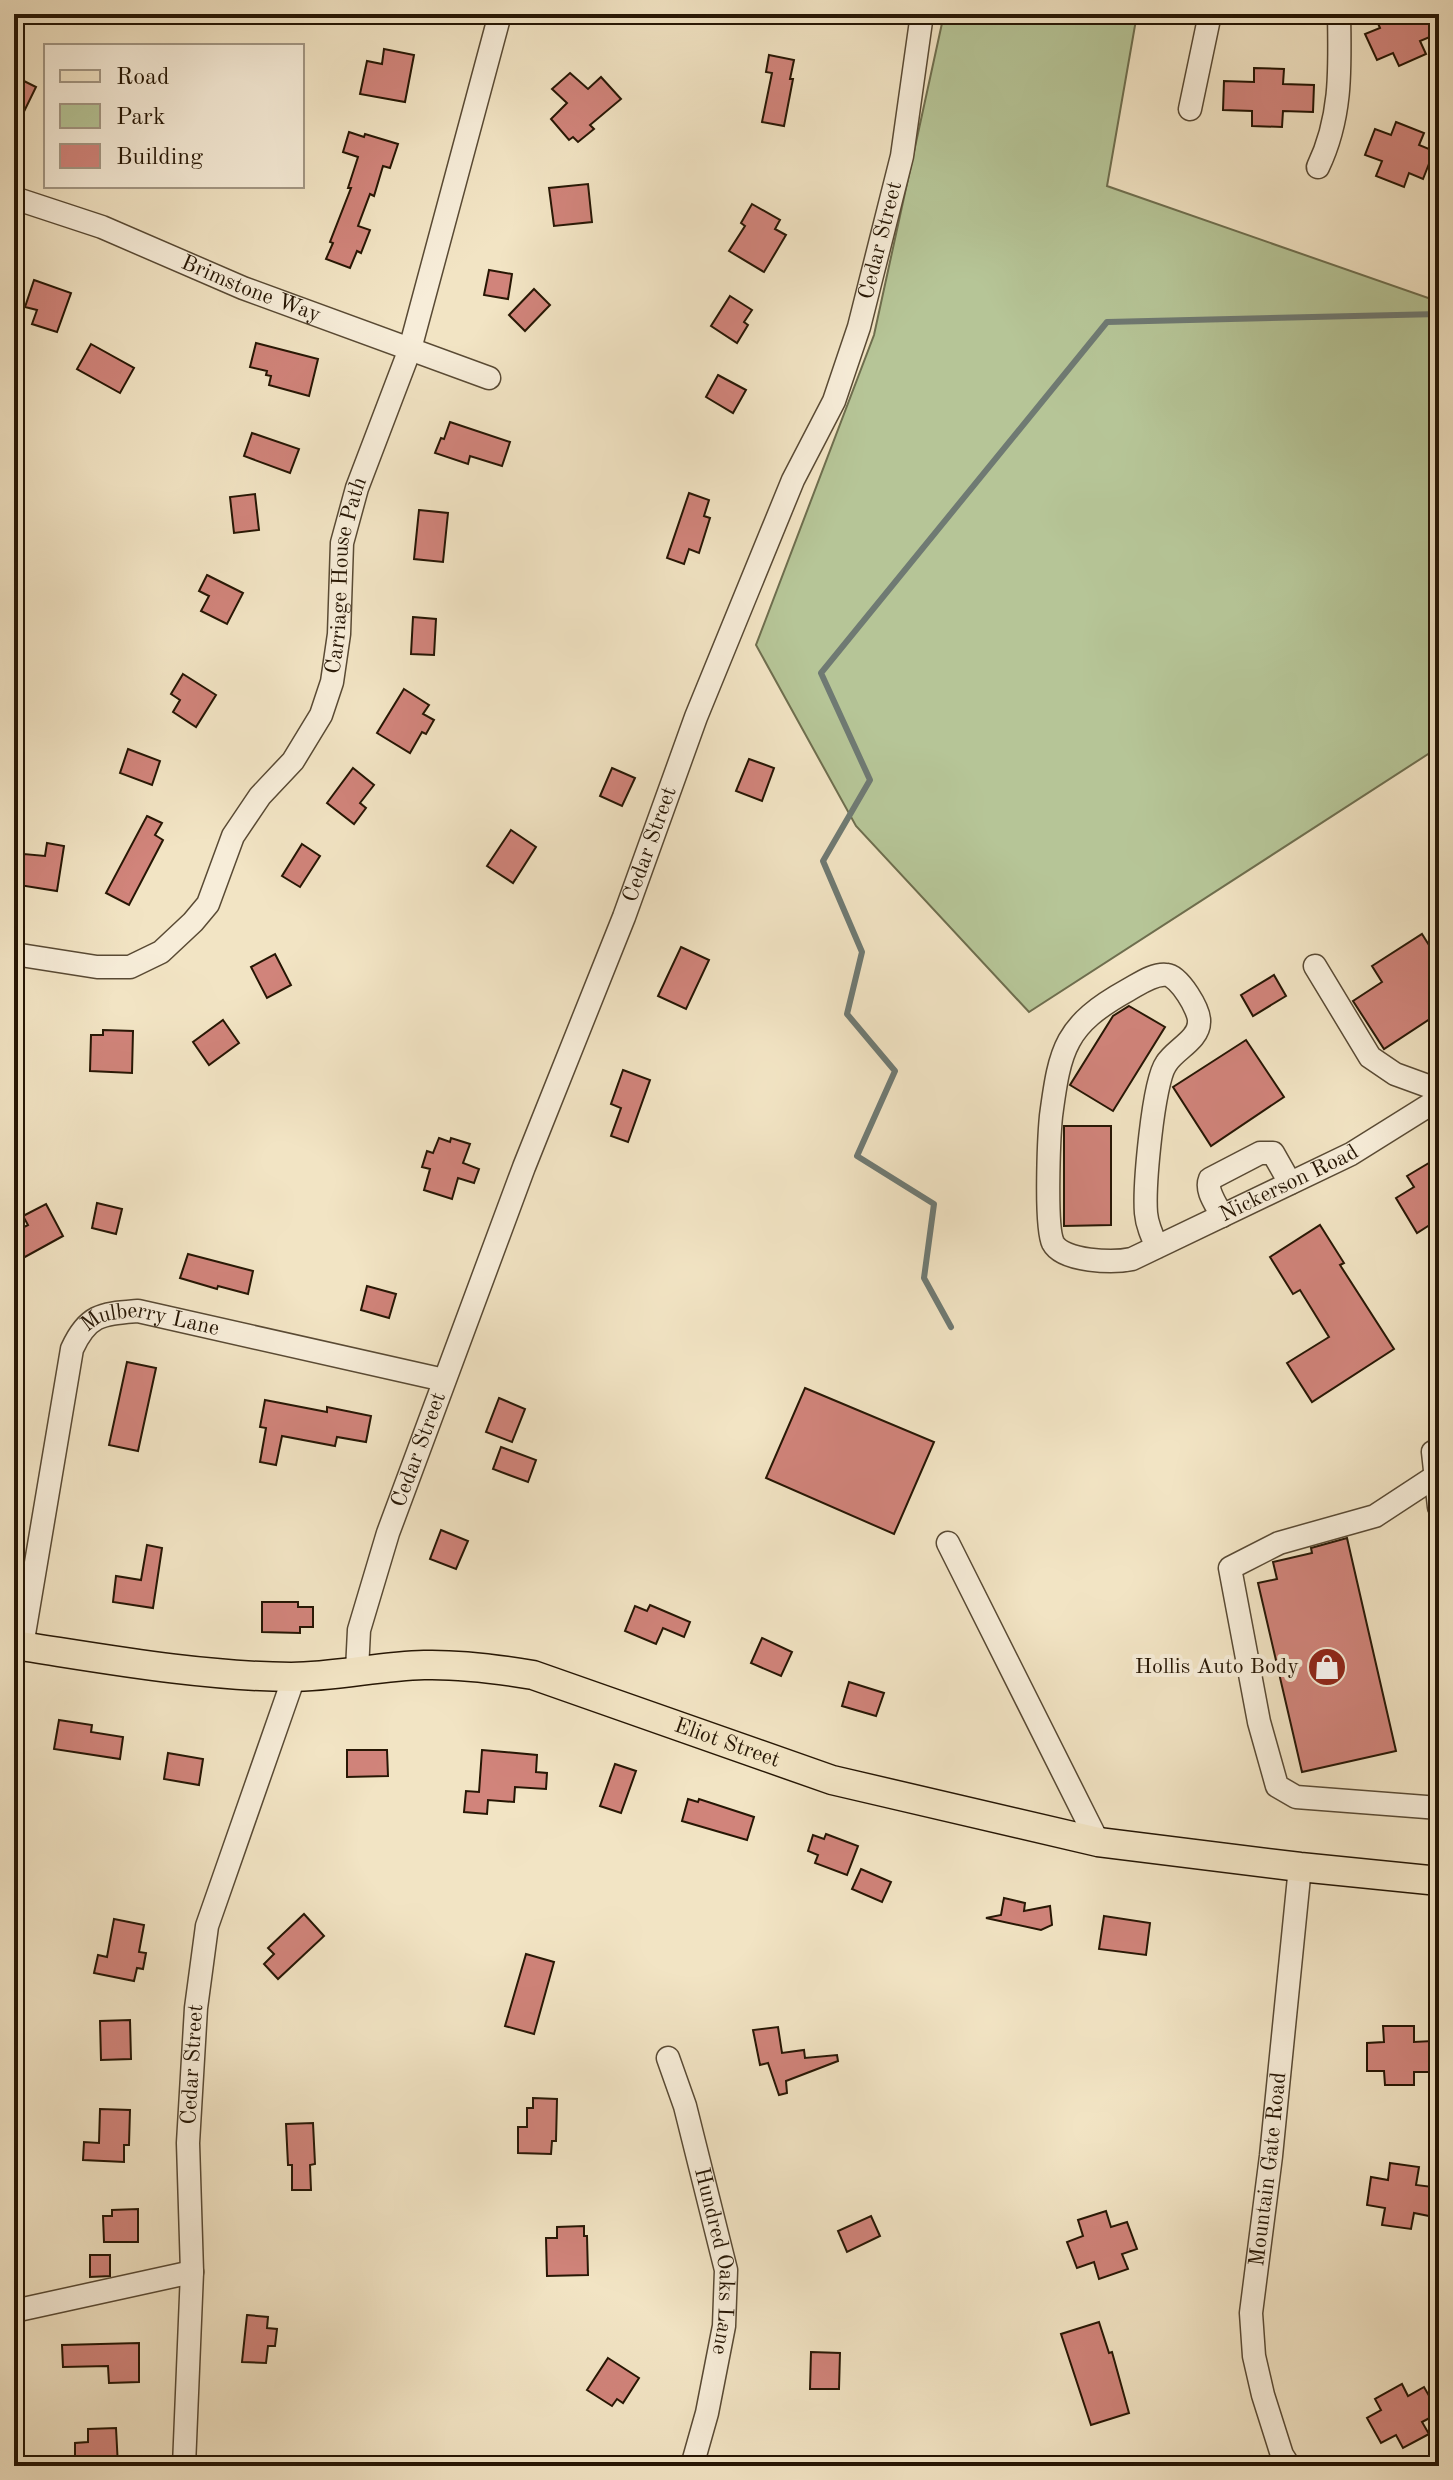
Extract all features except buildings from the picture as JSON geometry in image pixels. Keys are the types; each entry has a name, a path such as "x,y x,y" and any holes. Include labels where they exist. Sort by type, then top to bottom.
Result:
{"main road":[{"name":"Eliot Street","path":"18,1646 129,1665 201,1672 294,1677 439,1665 481,1667 533,1675 832,1780 1098,1842 1439,1881"}],"street":[{"name":"Carriage House Path","path":"14,954 97,967 130,967 161,952 208,904 233,836 260,796 293,761 321,715 332,682 339,634 342,543 357,488 410,349 500,14"},
{"name":"Cedar Street","path":"357,1670 359,1630 379,1560 524,1167 624,917 696,717 793,480 834,401 859,327 902,156 922,14"},
{"path":"1190,109 1210,14"},
{"path":"1318,167 1336,121 1339,14"},
{"name":"Brimstone Way","path":"14,198 102,227 243,288 489,378"},
{"path":"1315,966 1370,1057 1395,1074 1439,1090"},
{"name":"Nickerson Road","path":"1157,1247 1149,1228 1145,1201 1160,1080 1165,1065 1200,1025 1197,1013 1176,977 1168,974 1150,978 1119,995 1091,1016 1067,1042 1057,1067 1050,1123 1050,1220 1053,1243 1065,1254 1080,1258 1132,1259 1351,1154 1439,1099"},
{"path":"1222,1216 1209,1191 1210,1179 1260,1153 1273,1153 1290,1183"},
{"name":"Mulberry Lane","path":"18,1646 72,1349 80,1331 100,1314 138,1311 444,1380"},
{"path":"1439,1449 1433,1452 1439,1507"},
{"path":"1436,1476 1375,1516 1279,1543 1230,1568 1259,1722 1277,1786 1296,1797 1439,1808"},
{"path":"948,1543 1098,1842"},
{"name":"Cedar Street","path":"184,2466 192,2272 188,2143 196,2008 207,1926 294,1677"},
{"name":"Mountain Gate Road","path":"1289,2466 1282,2455 1263,2395 1254,2356 1251,2313 1271,2156 1300,1867"},
{"name":"Hundred Oaks Lane","path":"668,2058 685,2106 726,2270 724,2326 707,2413 692,2466"},
{"path":"14,2311 192,2272"}],"green space":[{"path":"944,14 1137,14 1107,186 1431,299 1439,299 1439,747 1029,1012 856,826 756,645 874,335"}],"waterway":[{"path":"951,1327 924,1278 934,1204 857,1156 895,1071 847,1014 862,952 823,861 870,780 821,673 1107,322 1439,314"}],"place":[{"name":"Hollis Auto Body","path":"1327,1667"}]}
